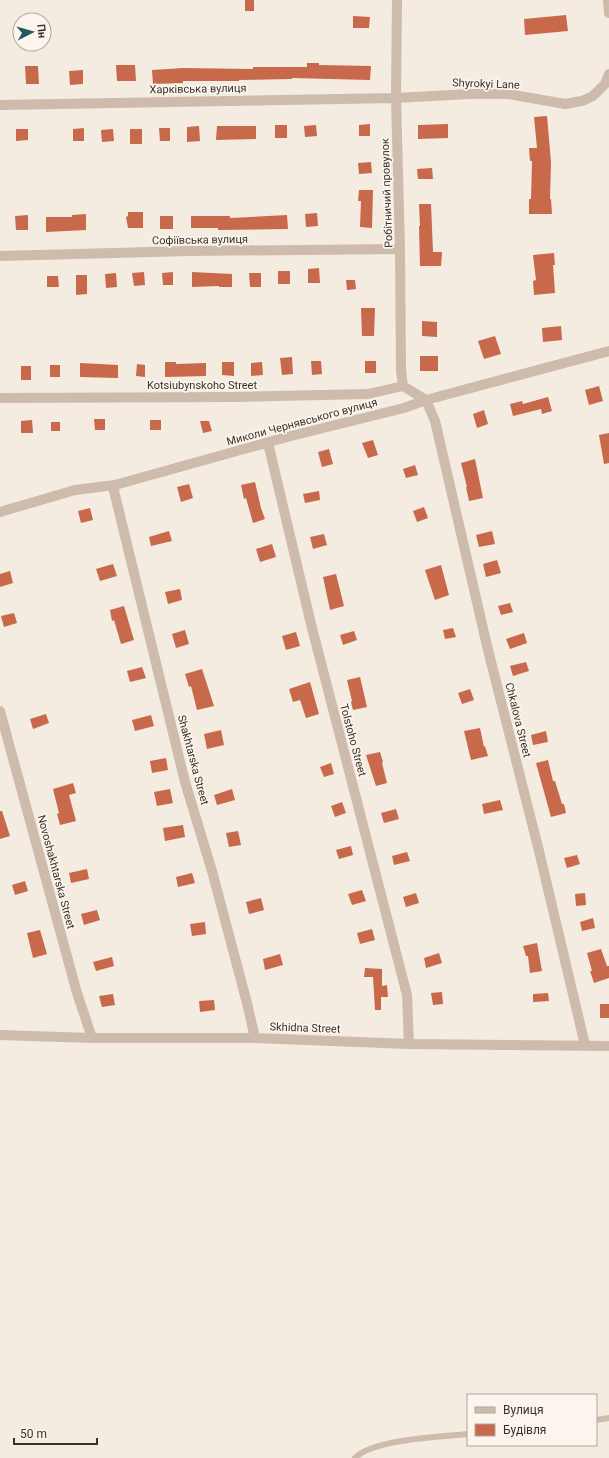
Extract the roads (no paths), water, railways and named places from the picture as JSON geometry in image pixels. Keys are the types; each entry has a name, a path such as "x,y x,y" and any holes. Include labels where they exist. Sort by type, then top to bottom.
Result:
{"street":[{"name":"Робітничий провулок","path":"397,0 396,98 400,249 401,370 403,386"},
{"path":"608,0 609,13"},
{"name":"Shyrokyi Lane","path":"396,98 469,94 508,94 565,104 582,101 593,96 605,84 609,74"},
{"name":"Харківська вулиця","path":"0,105 396,98"},
{"name":"Софіївська вулиця","path":"0,256 189,251 400,249"},
{"name":"Миколи Чернявського вулиця","path":"0,512 75,490 115,485 287,437 404,408 426,400 609,351"},
{"path":"403,386 426,400"},
{"name":"Kotsiubynskoho Street","path":"0,398 235,397 368,394 403,386"},
{"name":"Chkalova Street","path":"426,400 435,421 488,650 539,851 585,1045"},
{"name":"Tolstoho Street","path":"268,443 311,624 407,995 409,1044"},
{"name":"Shakhtarska Street","path":"115,485 114,491 185,782 212,871 255,1038"},
{"name":"Novoshakhtarska Street","path":"0,711 77,993 92,1038"},
{"name":"Skhidna Street","path":"0,1035 92,1038 255,1038 409,1044 609,1046"}],"lane":[{"path":"597,1420 609,1418"},
{"path":"355,1458 360,1453 386,1443 467,1434"}]}
